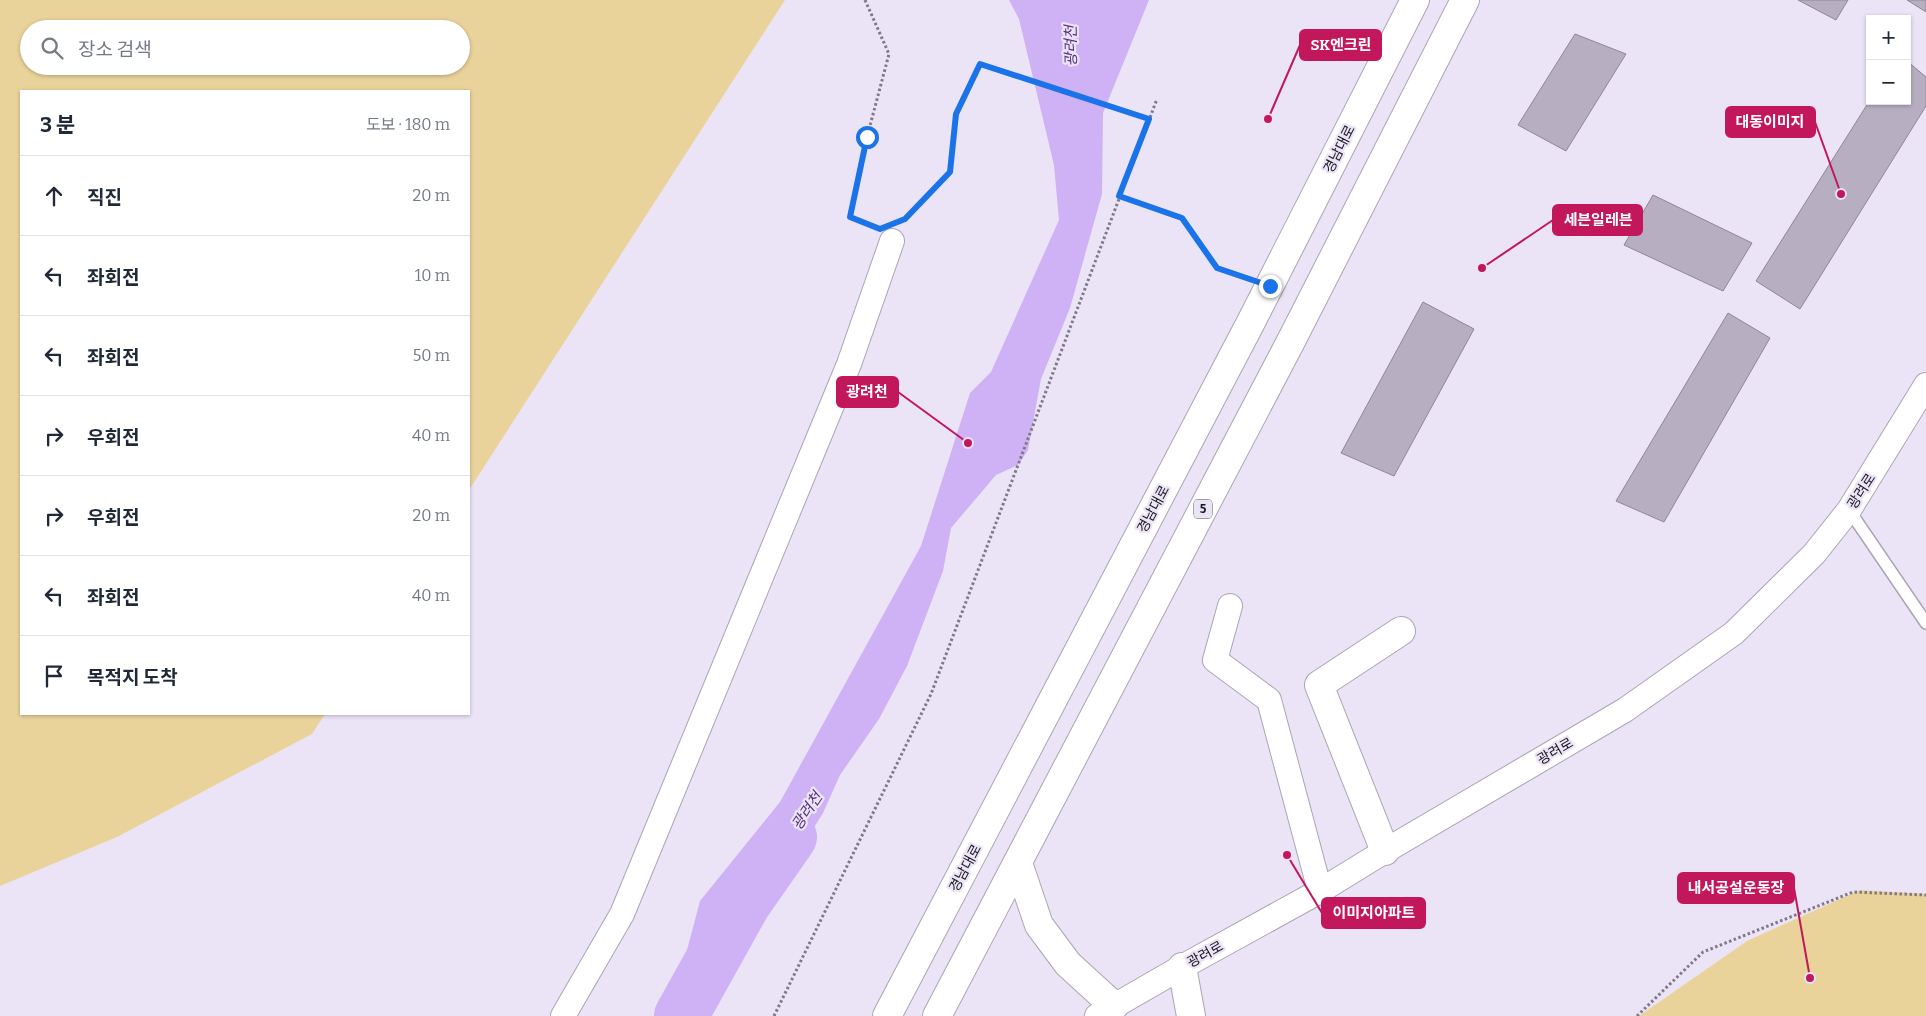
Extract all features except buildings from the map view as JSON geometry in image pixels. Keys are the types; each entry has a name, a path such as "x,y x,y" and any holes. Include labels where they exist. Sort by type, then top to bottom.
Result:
{"main road":[{"name":"경남대로","path":"893,1014 1270,286 1415,0"},
{"name":"5","path":"938,1016 1290,343 1465,0"},
{"path":"1385,851 1318,685 1401,631"},
{"path":"1018,863 1039,925 1106,1011"},
{"path":"1182,967 1191,1016"}],"street":[{"path":"563,1016 622,914 849,364 886,235"},
{"name":"광려로","path":"1106,1011 1320,891 1625,710 1734,633 1814,554 1849,510 1926,386"},
{"path":"1230,606 1215,660 1269,700 1320,891"}],"lane":[{"path":"1849,510 1926,623"}],"path":[{"path":"865,0 889,54 867,137 850,217 886,235 905,219 950,172 956,114 980,64 1148,119"},
{"path":"774,1016 931,694 1156,98"},
{"path":"1119,196 1182,218 1217,268 1270,286"},
{"path":"1637,1016 1703,952 1853,892 1926,895"}],"shaded area":[{"path":"0,0 785,0 470,488 470,90 20,90 20,715 324,715 312,734 117,837 0,886"},
{"path":"1860,890 1926,894 1926,1016 1639,1016 1747,941"}],"water":[{"path":"1009,0 1149,0 1103,113 1102,194 1070,308 1041,379 1028,450 1018,465 996,475 951,528 943,571 907,666 879,719 840,775 823,813 808,837 716,931 692,1016 667,1016 673,1003 700,901 780,802 921,546 970,393 991,372 1059,220 1054,165 1019,19"}],"waterway":[{"name":"광려천","path":"681,1016 744,903 790,837"}],"place":[{"name":"SK엔크린","path":"1268,119"},
{"name":"대동이미지","path":"1841,194"},
{"name":"세븐일레븐","path":"1482,268"},
{"name":"광려천","path":"968,443"},
{"name":"이미지아파트","path":"1287,855"},
{"name":"내서공설운동장","path":"1810,978"}],"route":[{"path":"867,137 850,217 880,229 905,219 950,172 956,114 980,64 1149,119 1119,196 1182,218 1217,268 1270,286"}]}
